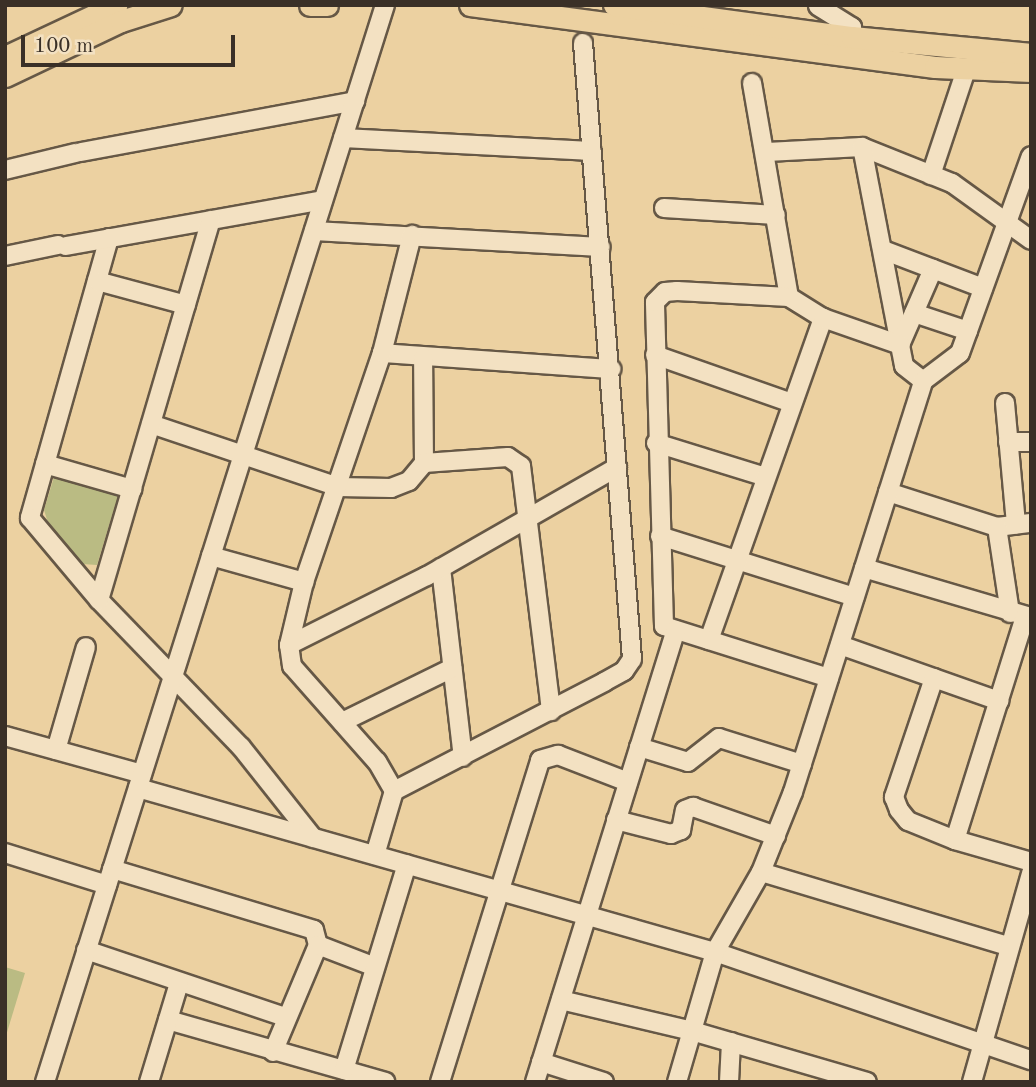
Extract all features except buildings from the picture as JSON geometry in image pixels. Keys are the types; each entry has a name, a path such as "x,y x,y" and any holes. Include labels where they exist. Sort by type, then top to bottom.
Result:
{"main road":[{"path":"5,57 81,12 116,5"},
{"path":"5,76 121,21 172,5"},
{"path":"310,5 327,5"},
{"path":"470,5 966,70 1031,71"},
{"path":"614,5 852,37 1031,54"}],"street":[{"path":"45,1082 385,5"},
{"path":"816,6 852,27 852,37"},
{"path":"394,791 624,671 632,659 583,43"},
{"path":"931,175 966,70"},
{"path":"752,83 767,152 789,297"},
{"path":"5,170 78,153 355,101"},
{"path":"343,138 592,151"},
{"path":"862,147 904,366 923,381"},
{"path":"767,152 862,147 931,175 1008,221 1031,240"},
{"path":"677,1082 715,952 761,872 802,764 923,381 960,353 1031,156"},
{"path":"5,257 323,200"},
{"path":"664,208 776,215"},
{"path":"99,600 211,220"},
{"path":"314,231 601,247"},
{"path":"375,855 394,791 377,762 292,666 289,645 304,582 382,353 412,235"},
{"path":"109,238 30,518 99,600 172,679 241,747 313,838"},
{"path":"883,250 983,288"},
{"path":"900,345 933,269"},
{"path":"97,281 186,305"},
{"path":"829,678 664,626 656,443 655,302 665,292 789,297 823,318 900,345"},
{"path":"914,313 968,331"},
{"path":"709,640 823,318"},
{"path":"382,353 423,358 611,369"},
{"path":"655,355 792,403"},
{"path":"151,424 338,486 391,488 409,481 424,463 423,358"},
{"path":"888,492 997,527 1023,524 1008,442 1005,403"},
{"path":"1008,442 1031,442"},
{"path":"656,443 766,477"},
{"path":"424,463 516,459 529,514 551,711"},
{"path":"45,464 132,489"},
{"path":"289,645 441,568 529,514 617,467"},
{"path":"955,840 1024,621 997,527"},
{"path":"660,536 855,597"},
{"path":"211,556 304,582"},
{"path":"441,568 463,757"},
{"path":"864,568 1024,621"},
{"path":"535,1082 676,630"},
{"path":"840,645 999,701"},
{"path":"56,750 86,647"},
{"path":"342,722 452,668"},
{"path":"934,678 894,797 908,821 955,840 1031,862"},
{"path":"5,736 56,750 140,781 313,838 715,952 1031,1060"},
{"path":"639,747 688,762 719,738 802,764"},
{"path":"440,1082 540,760 558,755 628,782"},
{"path":"616,820 671,834 681,830 685,810 693,807 776,836"},
{"path":"5,853 309,927 318,945 375,967"},
{"path":"344,1070 407,864"},
{"path":"761,872 1008,946"},
{"path":"972,1082 980,1044 1031,873"},
{"path":"273,1052 285,1017 318,945"},
{"path":"86,950 285,1017"},
{"path":"149,1082 180,983"},
{"path":"561,1000 732,1042 807,1073 867,1082"},
{"path":"168,1020 385,1082"},
{"path":"729,1082 732,1042"},
{"path":"541,1062 604,1082"}],"green space":[{"path":"54,477 118,496 97,565 82,564 48,523 44,510"},
{"path":"5,967 25,973 5,1039"}]}
